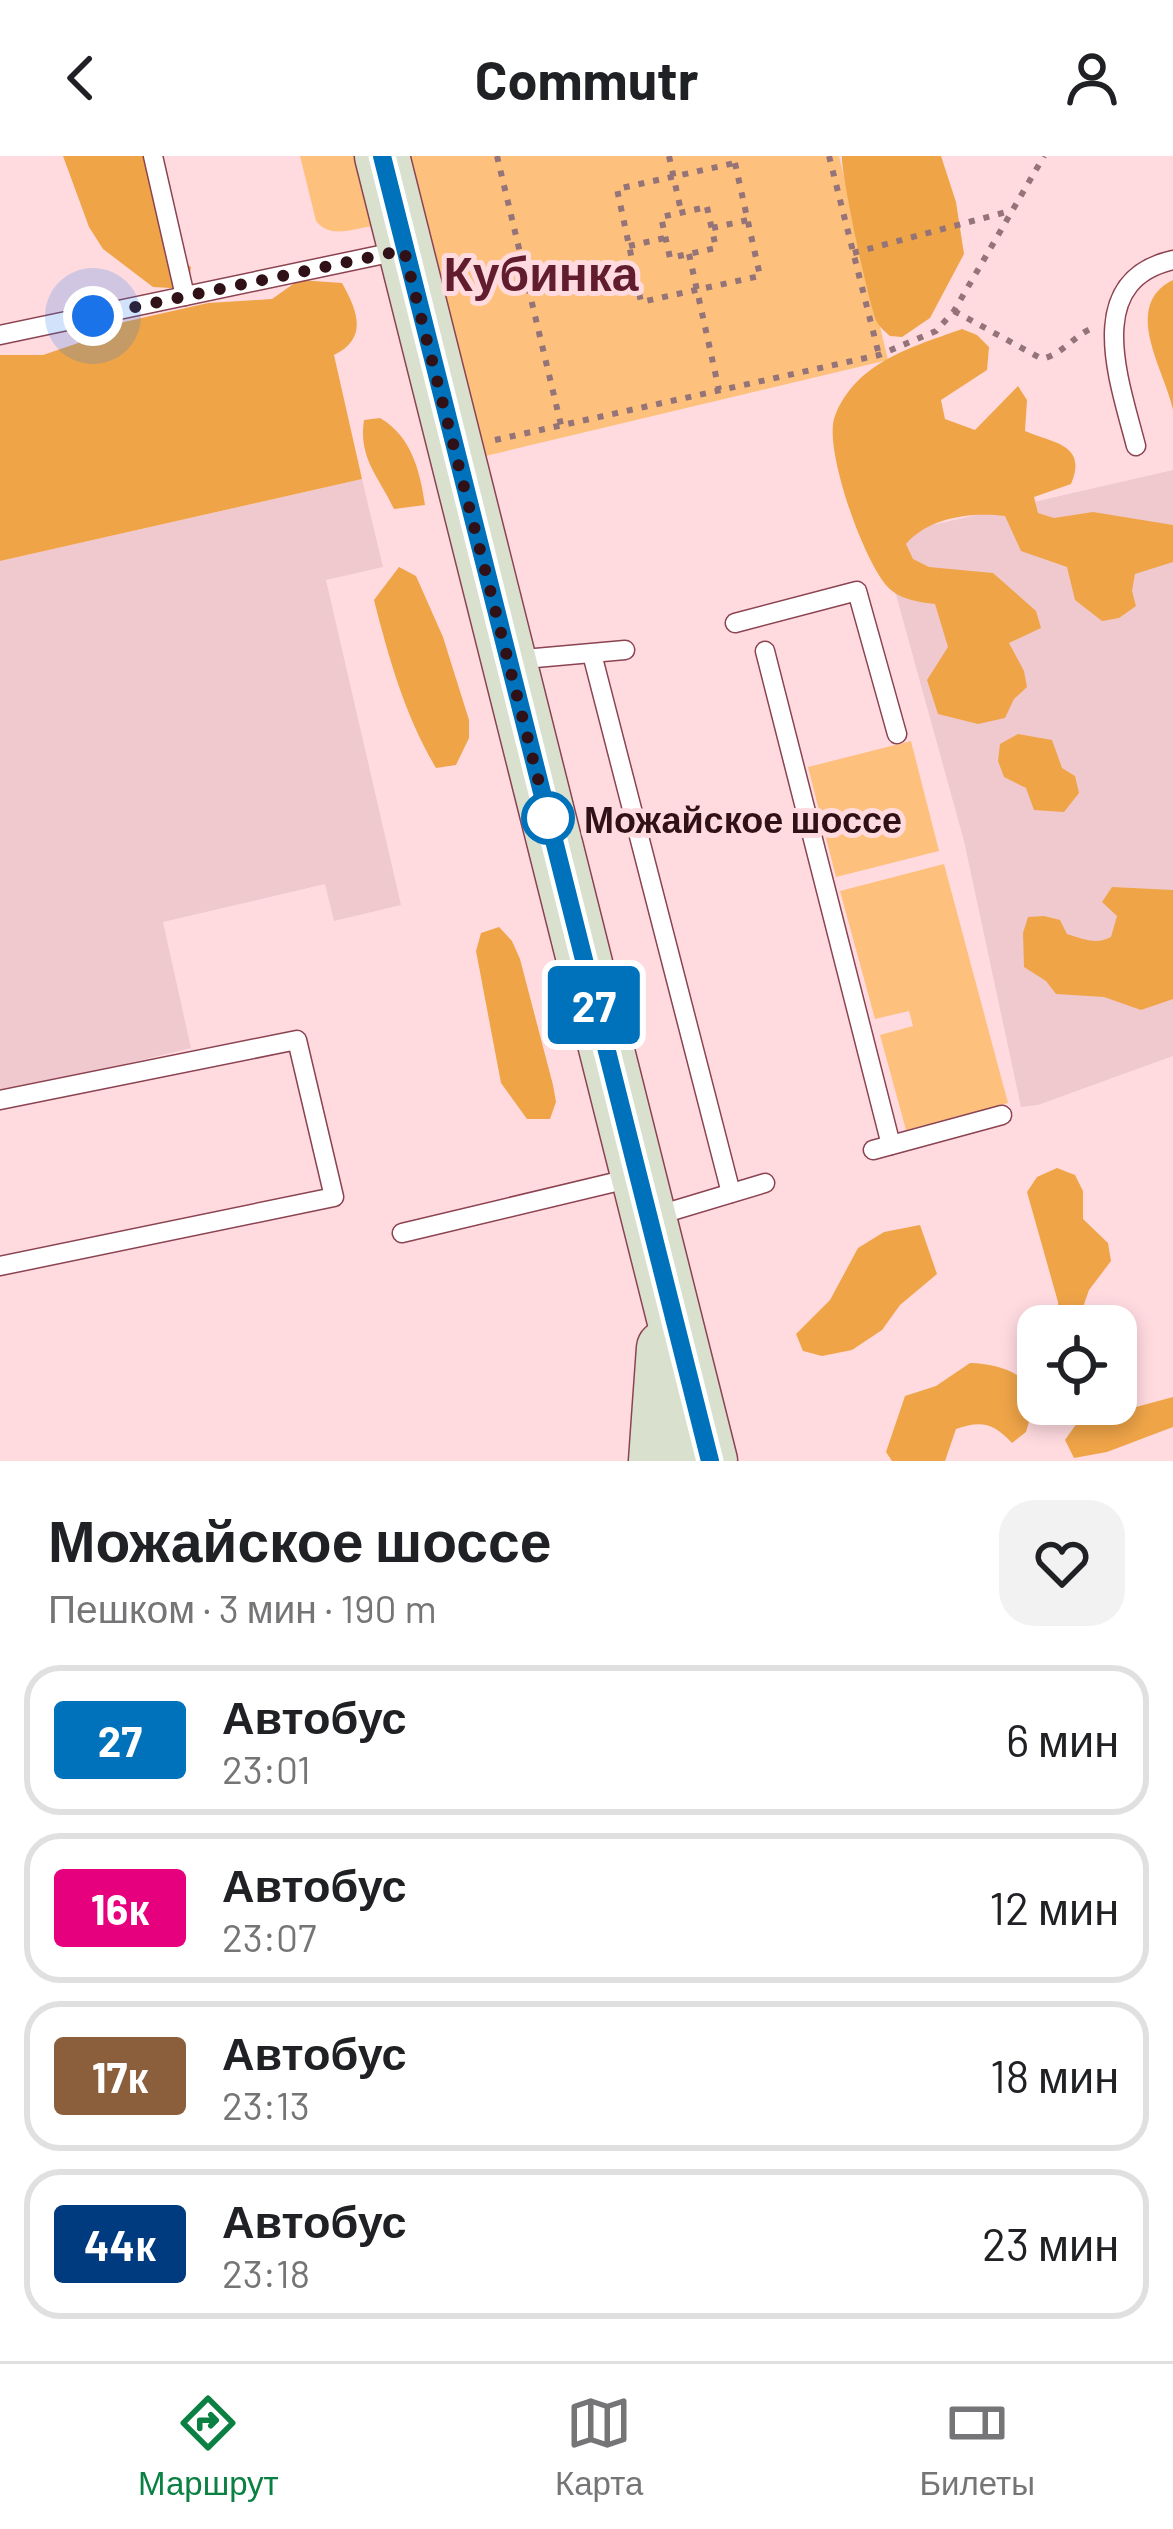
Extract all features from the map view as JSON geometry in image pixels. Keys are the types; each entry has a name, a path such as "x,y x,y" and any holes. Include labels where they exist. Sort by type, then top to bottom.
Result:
{"street":[{"path":"382,156 710,1461"},
{"path":"656,1461 668,1298"},
{"path":"668,1298 734,1461"}],"lane":[{"path":"153,156 185,296"},
{"path":"0,335 404,250"},
{"path":"1136,446 1112,348 1117,316 1125,291 1138,274 1150,265 1173,260"},
{"path":"734,622 857,591 898,734"},
{"path":"508,660 625,650"},
{"path":"765,651 882,1148 1002,1115"},
{"path":"592,654 730,1193"},
{"path":"0,1100 297,1040 334,1197 0,1266"},
{"path":"402,1234 642,1198 730,1193 765,1183"}],"path":[{"path":"497,156 561,425"},
{"path":"669,156 682,213"},
{"path":"829,156 878,355"},
{"path":"491,441 878,355 936,331 955,310 1044,156"},
{"path":"735,163 748,220 760,276 641,302 616,189 735,163"},
{"path":"707,207 712,228 716,248 670,258 661,217 707,207"},
{"path":"853,253 1010,211"},
{"path":"712,228 748,220"},
{"path":"629,246 665,238"},
{"path":"689,254 719,390"},
{"path":"955,310 1042,359 1057,356 1077,335 1117,316"}],"shaded area":[{"path":"63,156 146,156 175,256 191,267 188,289 153,287 103,249 89,227"},
{"path":"300,156 355,156 372,226 342,231 322,227 316,221"},
{"path":"405,156 839,156 888,360 477,458"},
{"path":"842,156 941,156 956,202 964,254 930,318 902,337 888,335 873,312"},
{"path":"299,280 342,283 352,303 356,332 334,355 362,479 0,561 0,355 43,355 115,324 208,303 272,299"},
{"path":"1173,280 1173,410 1148,323 1157,291"},
{"path":"962,329 989,347 987,370 941,400 945,419 975,430 1018,386 1027,400 1025,431 1065,447 1075,461 1071,484 1034,497 1038,513 1054,518 1093,512 1173,525 1173,562 1135,574 1136,606 1119,618 1102,621 1075,600 1067,567 1021,551 1005,516 952,518 906,544 913,559 929,567 993,573 1036,611 1041,628 1009,643 1027,687 1014,699 1005,718 978,724 938,714 927,680 948,647 935,604 901,596 881,578 849,507 833,431 844,397 871,369 905,350"},
{"path":"380,418 399,434 412,455 425,505 394,509 371,467 364,445 364,420"},
{"path":"1173,470 1173,1056 1021,1107 964,841 880,537"},
{"path":"362,479 383,567 326,580 401,905 334,921 325,884 163,922 191,1048 0,1094 0,561"},
{"path":"399,567 416,576 443,637 469,720 469,738 456,765 436,768 407,708 386,644 374,600"},
{"path":"1018,734 1052,740 1062,768 1075,776 1079,793 1064,812 1034,810 1026,788 1004,777 998,761 1000,744"},
{"path":"911,741 939,851 836,877 808,767"},
{"path":"944,864 1008,1103 906,1130 880,1035 913,1026 909,1011 875,1019 840,891"},
{"path":"1112,887 1173,890 1173,999 1141,1010 1104,997 1056,994 1024,967 1023,933 1028,917 1060,920 1067,934 1084,939 1111,937 1117,916 1102,902"},
{"path":"499,927 520,959 553,1085 556,1102 550,1119 527,1119 501,1083 476,951 481,933"},
{"path":"1057,1168 1075,1175 1083,1191 1083,1219 1108,1243 1111,1261 1084,1305 1058,1305 1027,1192 1037,1177"},
{"path":"920,1225 937,1274 900,1305 882,1330 852,1350 822,1356 803,1351 796,1334 830,1300 858,1248 884,1232"},
{"path":"970,1363 1008,1370 1017,1376 1017,1425 1028,1425 1026,1432 1012,1443 987,1425 965,1426 956,1429 945,1461 892,1461 886,1452 905,1396 936,1386"},
{"path":"1173,1397 1173,1427 1107,1452 1074,1458 1065,1440 1076,1425 1137,1425 1137,1407"}],"bus line":[{"name":"27","path":"382,156 710,1461"}],"place":[{"name":"Можайское шоссе","path":"548,818"}],"district":[{"name":"Кубинка","path":"541,272"}],"route":[{"path":"93,316 404,250 553,838 548,818"}]}
